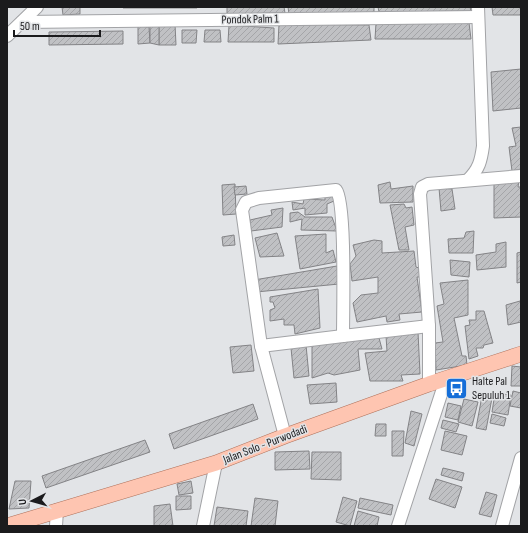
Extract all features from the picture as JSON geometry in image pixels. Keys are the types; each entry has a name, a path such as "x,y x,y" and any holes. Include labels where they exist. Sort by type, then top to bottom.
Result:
{"main road":[{"name":"Jalan Solo - Purwodadi","path":"7,526 216,463 285,436 429,384 521,354"}],"street":[{"path":"7,36 37,7"},
{"path":"468,180 477,172 481,163 483,146 478,12"},
{"name":"Pondok Palm 1","path":"22,22 478,12"},
{"path":"429,384 429,326 420,194 422,187 428,184 521,176"},
{"path":"285,436 261,346 242,210 244,205 252,199 328,189 336,190 339,193 341,210 343,336"},
{"path":"261,346 429,326"},
{"path":"398,526 446,379"},
{"path":"502,526 521,458"},
{"path":"203,526 216,463"},
{"path":"56,526 57,510"}],"building":[{"path":"62,7 80,7 80,14 63,15"},
{"path":"196,7 197,8 123,8"},
{"path":"227,7 284,7 285,13 227,14"},
{"path":"288,7 374,7 374,13 289,14"},
{"path":"378,7 470,7 471,11 379,12"},
{"path":"492,7 521,7 521,15 493,15"},
{"path":"376,23 469,23 471,39 375,39"},
{"path":"159,24 175,24 176,45 159,45"},
{"path":"279,24 369,25 371,40 278,44"},
{"path":"229,25 274,28 274,42 228,42"},
{"path":"138,26 149,27 150,43 138,44"},
{"path":"150,26 159,26 159,45 150,43"},
{"path":"182,30 197,30 196,43 182,43"},
{"path":"205,30 220,30 221,42 204,42"},
{"path":"123,31 123,44 49,45 49,32"},
{"path":"521,69 521,108 493,111 491,72"},
{"path":"521,127 521,169 512,171 509,147 516,146 512,128"},
{"path":"519,180 518,187 521,187 521,217 494,218 494,181"},
{"path":"390,182 391,189 413,186 413,202 380,203 378,185"},
{"path":"235,184 236,214 223,215 222,185"},
{"path":"246,186 247,194 235,195 234,187"},
{"path":"439,188 452,189 455,209 441,211"},
{"path":"325,194 333,194 334,201 327,204 327,213 305,215 305,208 293,210 292,202 303,204 304,199 325,200"},
{"path":"404,204 406,208 412,207 414,225 405,227 409,250 399,250 390,205"},
{"path":"283,208 282,227 251,231 250,220 272,215 271,210"},
{"path":"298,212 305,217 332,217 337,231 301,230 302,219 290,222 290,213"},
{"path":"474,231 473,253 449,253 448,239 464,238 466,232"},
{"path":"277,233 284,256 260,257 255,238"},
{"path":"326,234 326,253 333,250 336,262 300,269 295,236"},
{"path":"234,235 235,245 223,246 222,237"},
{"path":"374,240 382,241 382,253 414,251 416,267 419,268 420,277 417,277 422,312 399,314 400,320 387,322 386,316 357,322 353,303 361,295 378,293 378,277 352,281 350,264 356,256 353,245"},
{"path":"506,242 506,267 477,270 476,255 496,252 496,244"},
{"path":"521,252 521,282 517,283 517,253"},
{"path":"450,260 470,262 469,277 451,275"},
{"path":"337,266 339,284 256,292 254,280"},
{"path":"468,280 468,315 454,318 462,356 466,356 467,365 436,370 435,343 443,342 437,306 444,304 440,283"},
{"path":"318,289 320,328 295,334 294,325 284,325 284,319 270,321 270,310 275,308 273,302 270,302 270,297"},
{"path":"520,301 521,322 508,325 506,305"},
{"path":"476,311 484,311 493,343 484,345 483,348 476,348 478,356 469,359 465,326 470,325 469,320 476,320"},
{"path":"418,332 420,374 401,375 403,381 370,381 365,353 387,351 386,336"},
{"path":"379,338 382,349 358,349 360,370 334,375 328,373 312,378 312,343"},
{"path":"251,345 254,371 233,373 230,347"},
{"path":"306,345 309,376 294,378 291,348"},
{"path":"512,366 521,367 521,386 511,386"},
{"path":"336,383 337,402 310,404 307,385"},
{"path":"513,391 521,393 521,408 510,406"},
{"path":"495,393 511,395 508,415 492,412"},
{"path":"482,396 492,398 486,430 476,428"},
{"path":"464,399 478,402 472,426 458,422"},
{"path":"448,403 461,406 458,420 445,417"},
{"path":"253,404 258,419 174,449 169,434"},
{"path":"411,411 422,414 414,446 405,443"},
{"path":"492,414 506,418 504,426 490,423"},
{"path":"443,420 459,424 456,432 441,428"},
{"path":"376,424 386,424 386,436 375,436"},
{"path":"392,431 404,431 403,456 392,456"},
{"path":"445,431 467,436 462,455 441,450"},
{"path":"145,440 150,452 46,488 42,476"},
{"path":"309,451 310,469 275,470 275,452"},
{"path":"312,452 341,452 341,480 311,479"},
{"path":"443,468 464,473 462,481 441,475"},
{"path":"436,479 462,487 455,508 429,499"},
{"path":"15,481 31,481 29,508 9,509"},
{"path":"191,481 193,493 179,495 177,484"},
{"path":"486,492 497,495 491,517 479,514"},
{"path":"176,496 191,496 191,509 176,510"},
{"path":"343,497 357,501 350,526 336,522"},
{"path":"255,498 278,501 275,526 251,526"},
{"path":"360,498 393,505 391,515 358,508"},
{"path":"170,504 173,526 154,526 154,506"},
{"path":"217,507 248,511 246,526 214,526"},
{"path":"358,511 379,517 377,526 354,526"}],"place":[{"name":"Halte Pal Sepuluh 1","path":"456,388"}]}
